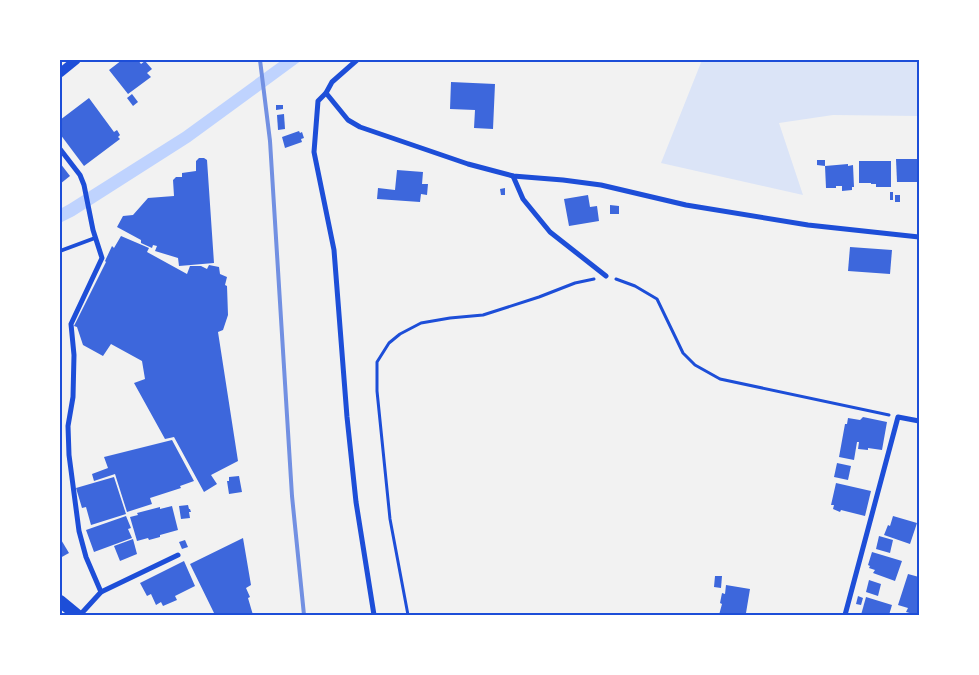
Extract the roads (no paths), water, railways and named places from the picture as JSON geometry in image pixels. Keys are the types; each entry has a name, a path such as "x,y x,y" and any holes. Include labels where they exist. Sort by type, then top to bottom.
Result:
{"main road":[{"path":"60,601 78,615"}],"street":[{"path":"60,73 76,60"},
{"path":"357,60 332,82 326,93 318,101 314,152 334,250 347,417 356,502 374,615"},
{"path":"326,93 348,120 360,127 468,164 513,176 601,185 686,205 808,226 919,237"},
{"path":"60,149 80,175 84,185 93,230 102,258 71,324 74,363 73,397 68,426 69,455 79,531 86,557 100,592"},
{"path":"513,176 523,199 550,232 606,276"},
{"path":"845,615 898,417 919,421"},
{"path":"78,615 100,592 178,555"}],"lane":[{"path":"60,251 96,238"}],"water":[{"path":"282,60 302,60 190,142 60,223 60,209 183,132"}],"railway":[{"path":"260,60 270,141 292,496 304,615"}]}
